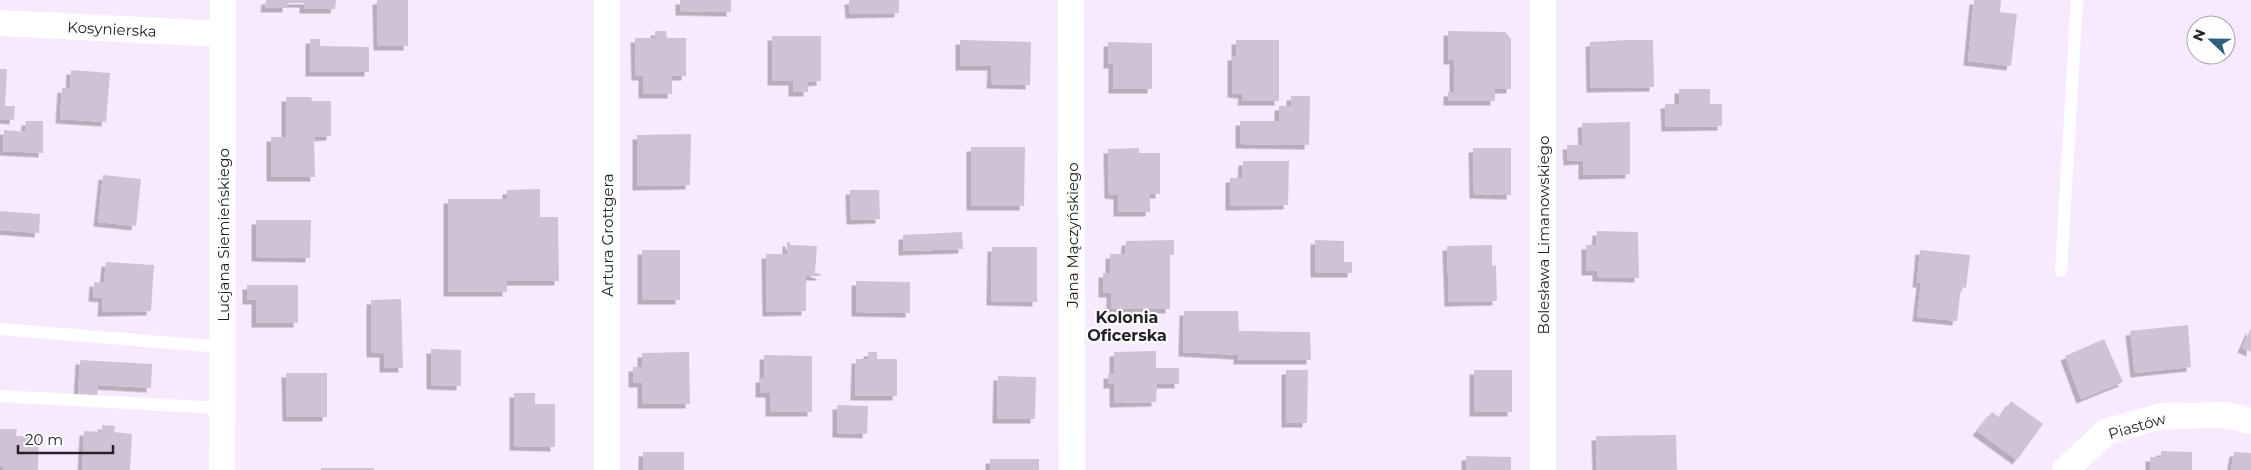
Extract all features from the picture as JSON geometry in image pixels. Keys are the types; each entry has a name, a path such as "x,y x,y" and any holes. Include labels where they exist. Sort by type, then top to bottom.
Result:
{"street":[{"name":"Lucjana Siemieńskiego","path":"222,470 223,0"},
{"name":"Artura Grottgera","path":"606,470 607,0"},
{"name":"Jana Mączyńskiego","path":"1071,0 1072,470"},
{"name":"Bolesława Limanowskiego","path":"1543,0 1543,470"},
{"name":"Kosynierska","path":"0,23 223,34"},
{"name":"Piastów","path":"2065,470 2106,432 2162,416 2226,415 2251,421"}],"lane":[{"path":"2060,271 2077,0"},
{"path":"0,329 222,347"},
{"path":"0,396 222,408"}],"building":[{"path":"266,0 336,0 335,9 304,9 304,3 287,3 287,8 265,8"},
{"path":"377,0 408,0 408,46 378,46"},
{"path":"680,0 731,0 731,12 680,11"},
{"path":"849,0 899,0 899,13 850,14"},
{"path":"1974,0 2001,0 2000,12 2017,14 2011,66 1968,61"},
{"path":"655,31 666,31 667,38 686,38 686,76 672,76 672,94 643,94 643,76 636,76 635,38 655,38"},
{"path":"1448,31 1505,32 1511,39 1511,89 1495,89 1495,101 1448,101 1448,92 1454,92 1454,60 1448,60"},
{"path":"772,36 821,36 821,81 808,82 808,92 793,92 793,81 772,81"},
{"path":"310,39 320,39 320,46 369,47 369,72 310,72"},
{"path":"960,40 1031,42 1030,85 991,84 992,66 960,66"},
{"path":"1236,40 1279,40 1279,101 1242,101 1243,94 1232,93 1232,56 1236,56"},
{"path":"1653,40 1654,87 1591,88 1590,42"},
{"path":"1108,42 1152,43 1152,89 1113,89 1113,64 1108,64"},
{"path":"0,69 7,69 5,106 15,106 14,120 0,119"},
{"path":"71,70 110,73 106,122 60,119 62,88 70,89"},
{"path":"1679,89 1710,89 1710,104 1722,104 1722,126 1666,127 1665,104 1679,104"},
{"path":"1291,96 1310,96 1309,145 1240,144 1240,121 1279,121 1279,106 1291,106"},
{"path":"286,97 311,97 312,101 331,101 331,136 314,137 315,177 271,177 271,137 286,137"},
{"path":"26,121 43,121 43,153 3,151 4,130 25,132"},
{"path":"1630,122 1630,174 1583,175 1583,160 1568,161 1567,145 1583,145 1582,123"},
{"path":"691,134 690,185 637,186 637,135"},
{"path":"971,147 1025,147 1024,206 971,206"},
{"path":"1139,148 1139,153 1160,153 1160,194 1150,194 1150,212 1118,212 1118,195 1109,194 1108,149"},
{"path":"1473,148 1511,148 1511,195 1474,194"},
{"path":"1243,161 1289,161 1288,205 1230,206 1230,178 1242,178"},
{"path":"103,175 141,179 136,226 98,222"},
{"path":"540,189 540,217 558,217 559,281 507,281 507,292 448,292 448,199 507,199 507,190"},
{"path":"850,190 879,190 880,219 851,220"},
{"path":"0,211 40,214 39,233 0,230"},
{"path":"256,220 311,220 310,258 256,257"},
{"path":"1597,231 1638,232 1639,278 1597,277 1597,271 1586,271 1586,245 1596,245"},
{"path":"962,232 963,249 903,251 903,235"},
{"path":"1174,240 1174,255 1170,255 1170,309 1111,309 1111,293 1103,293 1103,273 1110,273 1110,254 1125,254 1126,241"},
{"path":"1315,240 1344,241 1344,262 1352,262 1352,273 1315,273"},
{"path":"787,242 790,242 790,245 817,246 815,273 821,274 820,276 806,276 806,311 767,312 766,254 787,254"},
{"path":"1492,245 1492,266 1496,265 1497,301 1449,302 1447,246"},
{"path":"992,247 1037,247 1037,302 991,301"},
{"path":"642,250 680,250 680,300 642,300"},
{"path":"1920,250 1970,255 1966,288 1961,287 1957,321 1917,317 1921,283 1917,283"},
{"path":"106,262 154,265 151,311 102,312 103,298 93,297 94,282 104,283"},
{"path":"856,281 910,282 910,313 856,312"},
{"path":"247,285 298,285 298,323 256,323 256,300 247,300"},
{"path":"401,299 403,368 384,368 384,353 371,353 371,300"},
{"path":"1184,311 1238,311 1239,331 1310,332 1311,360 1238,360 1238,355 1183,352"},
{"path":"2188,325 2191,367 2135,373 2130,331"},
{"path":"2251,328 2251,352 2242,348"},
{"path":"2104,339 2123,382 2081,399 2065,356"},
{"path":"431,349 461,350 461,386 431,385"},
{"path":"1156,351 1156,368 1179,368 1179,384 1157,384 1156,402 1114,403 1114,384 1108,384 1108,374 1114,374 1114,352"},
{"path":"689,352 690,404 642,404 642,383 633,383 633,367 642,367 642,353"},
{"path":"868,352 877,352 877,359 897,359 897,396 855,396 856,359 868,359"},
{"path":"764,355 812,356 812,412 770,412 770,393 760,393 760,378 764,378"},
{"path":"80,360 152,364 151,388 98,385 97,398 78,397"},
{"path":"1286,370 1308,370 1307,423 1286,423"},
{"path":"1474,370 1512,370 1512,412 1474,412"},
{"path":"286,373 327,373 327,417 287,417"},
{"path":"998,376 1036,377 1035,419 997,419"},
{"path":"514,393 535,393 535,404 555,404 555,447 514,446"},
{"path":"2011,401 2043,424 2017,460 1977,431 1992,412 2000,418"},
{"path":"837,405 868,406 867,434 837,433"},
{"path":"102,425 115,426 114,432 132,434 130,470 82,470 84,431 102,432"},
{"path":"0,429 17,429 16,436 39,437 38,470 3,470 3,467 0,467"},
{"path":"1676,435 1677,470 1597,470 1596,436"},
{"path":"2161,451 2192,452 2192,470 2150,470 2150,457 2161,457"},
{"path":"643,452 684,452 684,470 643,470"},
{"path":"2234,452 2251,453 2251,470 2231,470"},
{"path":"1466,456 1511,457 1511,470 1466,470"},
{"path":"990,459 1039,459 1039,470 990,470"},
{"path":"321,468 374,468 374,470 321,470"}],"district":[{"name":"Kolonia Oficerska","path":"1127,326"}]}
